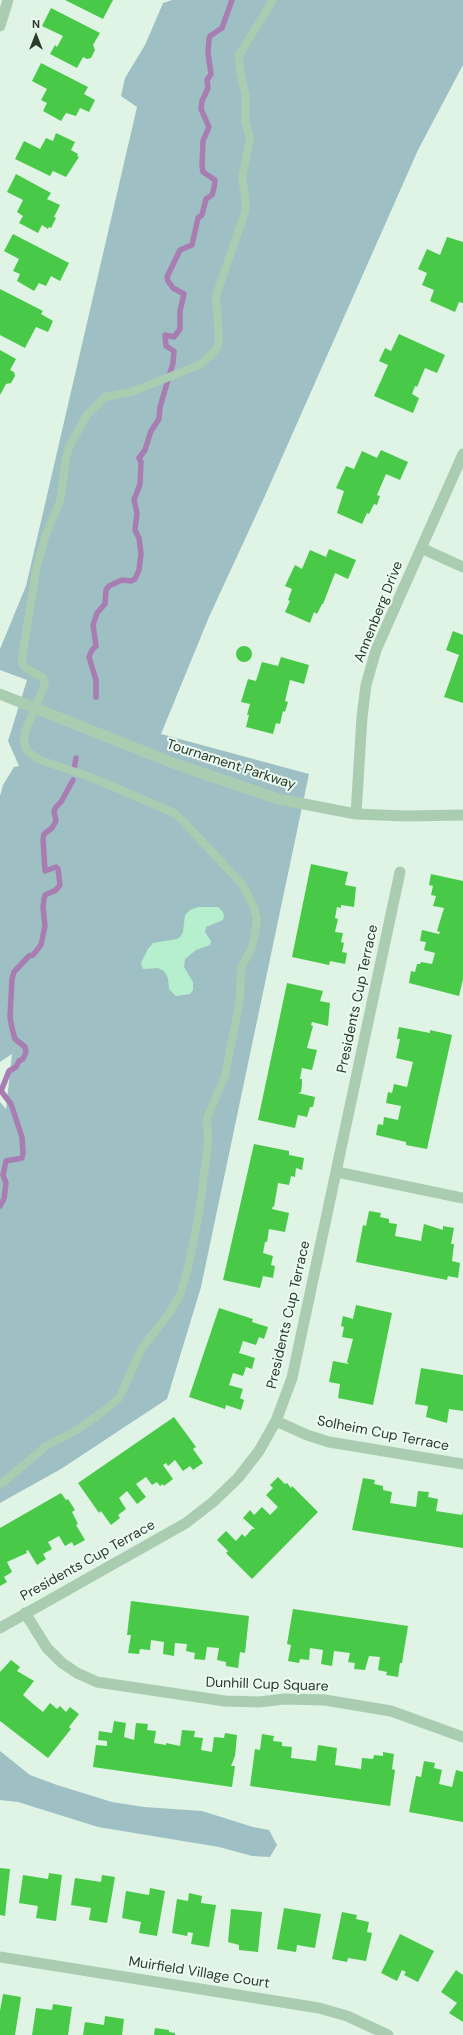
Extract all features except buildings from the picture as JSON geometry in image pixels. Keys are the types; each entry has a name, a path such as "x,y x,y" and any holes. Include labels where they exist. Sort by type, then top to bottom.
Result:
{"street":[{"path":"0,26 8,0"},
{"name":"Annenberg Drive","path":"356,814 362,717 366,685 376,650 463,454"},
{"path":"421,548 463,566"},
{"name":"Tournament Parkway","path":"0,694 36,707 173,763 278,799 356,814 406,816 463,815"},
{"name":"Presidents Cup Terrace","path":"0,1628 186,1523 213,1502 246,1467 258,1451 276,1421 292,1378 400,872"},
{"path":"337,1172 463,1198"},
{"name":"Solheim Cup Terrace","path":"276,1421 307,1435 329,1442 463,1464"},
{"name":"Dunhill Cup Square","path":"25,1613 47,1648 62,1663 77,1673 97,1682 226,1701 259,1702 284,1699 325,1700 391,1711 463,1737"},
{"name":"Muirfield Village Court","path":"0,1957 320,2008 347,2016 388,2035"}],"lane":[{"path":"0,1485 46,1446 77,1430 106,1410 119,1398 142,1348 170,1312 180,1295 188,1268 199,1214 208,1143 207,1118 225,1076 240,999 241,968 252,947 257,920 254,907 242,884 174,813 93,778 40,760 27,751 24,742 25,732 45,684 43,678 26,668 22,663 22,659 36,570 45,537 60,501 67,452 87,415 97,403 105,397 134,391 201,364 216,350 219,341 216,296 245,212 246,203 242,178 250,138 245,121 246,97 240,71 239,55 273,0"}],"shaded area":[{"path":"172,0 463,0 463,65 418,150 264,498 209,617 161,734 309,774 201,1287 167,1399 61,1469 0,1503 0,1102 6,1109 12,1054 0,1062 0,796 3,785 14,767 19,766 8,741 27,680 0,670 0,649 26,586 137,107 121,96 125,78 145,45 163,3"},
{"path":"0,1751 30,1775 57,1785 112,1802 144,1807 202,1811 253,1827 269,1830 277,1845 270,1857 252,1856 219,1847 98,1827 18,1802 0,1800"}],"sand":[{"path":"198,907 218,907 223,912 224,917 223,920 206,927 205,932 211,941 210,945 196,950 185,959 184,967 193,982 193,990 190,994 176,996 169,989 168,978 164,971 158,968 143,969 141,963 148,949 153,943 177,939 180,937 183,932 185,915 190,910"}],"waterway":[{"path":"96,697 96,680 89,657 92,650 96,646 93,625 97,613 105,604 106,590 109,586 122,580 131,581 135,579 139,570 141,554 139,538 135,530 137,513 134,500 140,484 141,462 139,458 145,450 151,431 159,419 160,407 173,363 174,351 166,346 165,335 174,337 180,329 180,311 184,294 173,288 167,277 180,250 192,245 198,218 202,215 206,199 212,195 214,188 215,180 203,172 202,166 203,141 209,127 201,109 202,101 208,88 207,80 211,74 208,53 209,39 210,36 222,28 232,0"},
{"path":"74,769 76,758"},
{"path":"0,1206 4,1199 6,1183 3,1175 6,1161 22,1158 23,1153 22,1137 11,1104 1,1091 9,1071 16,1067 19,1061 23,1059 26,1052 25,1047 15,1039 12,1028 10,1017 12,979 14,972 29,956 33,955 41,945 45,926 43,907 45,895 56,890 60,885 58,869 56,867 45,871 43,839 44,834 52,828 56,821 54,811 61,802 73,780"}]}
